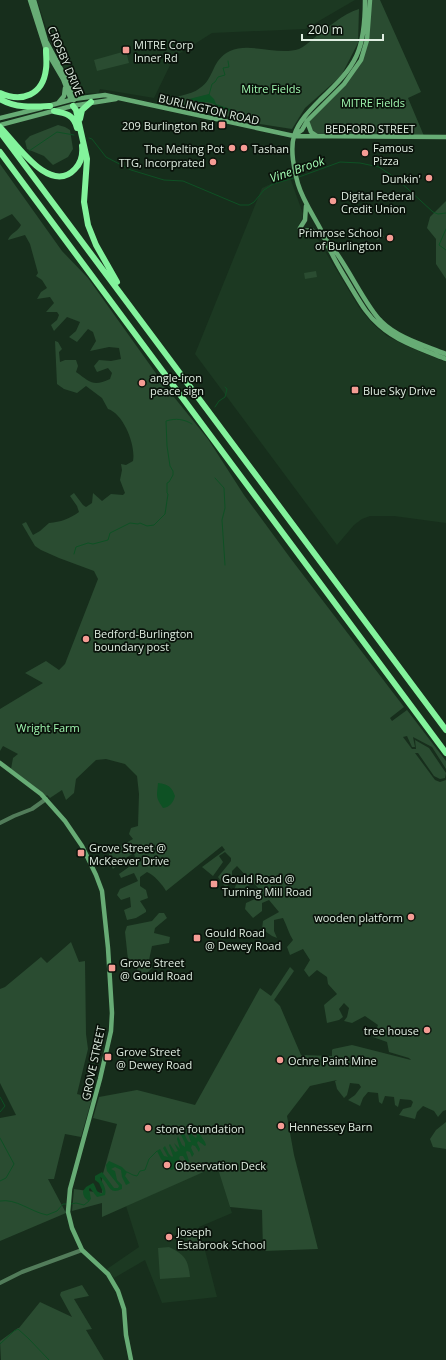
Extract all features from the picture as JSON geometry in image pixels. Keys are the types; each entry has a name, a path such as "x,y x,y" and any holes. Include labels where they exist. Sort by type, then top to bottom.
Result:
{"highway":[{"path":"0,92 11,97 20,98 34,92 45,76 47,64 46,50"},
{"path":"0,98 12,104 23,107 50,106"},
{"path":"79,123 82,110 91,102"},
{"path":"75,107 87,159 84,202 88,225 100,252 135,312"},
{"path":"1,128 38,168 55,176 67,175 78,167 82,154 82,148 73,118 69,114 54,111"},
{"path":"1,128 135,312 446,730"},
{"path":"0,152 446,753"}],"main road":[{"name":"CROSBY DRIVE","path":"30,0 46,50 72,99"},
{"name":"CROSBY DRIVE","path":"34,0 46,41 68,82 75,107"},
{"path":"365,0 364,33 355,61 341,81 304,117 294,136 293,158 295,172 298,185 306,204 325,238 331,253 368,313 378,324 399,340 446,359"},
{"path":"294,136 302,130 307,122 344,84 361,60 367,40 370,0"},
{"path":"59,102 64,96 65,86"},
{"name":"BURLINGTON ROAD","path":"0,118 72,99 105,95 294,136"},
{"name":"BURLINGTON ROAD","path":"1,128 54,111 91,102 120,98"},
{"path":"307,122 311,132 318,137"},
{"name":"BEDFORD STREET","path":"294,136 446,138"},
{"path":"306,204 306,220 301,230 313,231 325,238 335,251 369,306 381,321 392,330 406,338 446,354"},
{"name":"GROVE STREET","path":"0,764 29,784 46,799 65,821 78,838 96,875 103,897 112,1013 111,1031 103,1068 68,1201 72,1228 82,1250 108,1274 118,1291 124,1309 126,1335 131,1360"}],"street":[{"path":"0,823 32,809 46,799"},
{"path":"0,1283 28,1269 82,1250"}],"shaded area":[{"path":"37,0 355,0 305,29 212,33 174,57 154,98 100,89 98,94 77,94 51,42"},
{"path":"209,94 214,99 216,104 233,110 234,112 225,110 212,103 202,103 189,99"},
{"path":"288,172 303,214 298,226 302,234 309,233 316,236 360,309 373,324 387,336 446,362 446,523 394,516 370,516 362,519 354,525 337,545 195,354 262,188 284,178"},
{"path":"158,783 169,786 175,796 168,807 163,808 158,799"},
{"path":"194,1126 206,1145 205,1146 198,1141 197,1143 200,1149 199,1152 195,1146 192,1145 191,1148 194,1154 192,1157 190,1152 186,1152 189,1161 187,1163 183,1156 180,1156 179,1158 182,1164 181,1165 178,1162 176,1163 176,1168 171,1170 161,1159 157,1151 160,1149 164,1156 168,1157 163,1148 165,1146 172,1157 173,1156 169,1145 170,1144 175,1152 178,1151 174,1143 180,1149 177,1139 178,1136 182,1145 185,1147 185,1143 181,1135 183,1133 188,1141 191,1142 186,1129 189,1129 196,1138 197,1136 192,1127"},
{"path":"109,1161 122,1167 127,1172 125,1176 130,1183 126,1185 122,1177 121,1170 115,1167 111,1169 115,1171 117,1180 122,1185 122,1189 117,1191 111,1190 100,1177 105,1188 105,1195 97,1197 90,1188 91,1199 89,1201 84,1197 83,1191 86,1187 93,1183 97,1191 101,1194 103,1192 99,1183 95,1180 95,1176 102,1172 114,1188 118,1188 119,1186 107,1171 106,1165"},
{"name":"Joseph Estabrook School","path":"217,1165 232,1213 199,1227 217,1297 162,1303 145,1260 114,1278 107,1269 139,1247 126,1206"}],"green space":[{"name":"MITRE Fields","path":"370,0 380,0 421,92 408,98 424,136 318,137 311,132 307,121 335,94 358,64 364,52 368,35"},
{"name":"Mitre Fields","path":"359,9 358,43 341,76 305,108 292,129 260,124 160,101 196,91 205,84 219,59 230,51 246,48 282,51 299,49 341,18"},
{"path":"126,51 129,63 97,71 94,60"},
{"path":"58,125 70,130 73,149 68,157 53,165 44,156 27,149 25,141 30,136"},
{"name":"Wright Farm","path":"0,164 62,251 88,278 165,386 208,439 244,495 404,707 390,718 392,721 407,710 446,761 446,769 432,747 413,737 415,747 412,747 407,736 403,737 412,749 416,749 415,740 429,748 446,773 445,778 440,779 434,776 418,753 415,753 435,780 440,782 446,780 446,1110 443,1111 438,1117 434,1111 423,1106 417,1112 415,1119 399,1115 403,1109 411,1107 413,1102 411,1100 400,1099 398,1107 395,1105 394,1097 385,1096 382,1104 379,1102 378,1093 368,1092 363,1098 360,1106 348,1100 355,1095 361,1087 359,1084 350,1083 347,1095 344,1098 337,1089 335,1081 337,1080 310,1086 287,1116 294,1155 318,1249 263,1251 262,1210 230,1207 217,1166 102,1217 102,1203 72,1211 74,1189 102,1193 102,1177 117,1124 93,1118 99,1097 137,1090 195,1105 260,988 271,996 290,967 294,971 274,1000 280,1006 301,1055 332,1056 333,1049 352,1045 411,1060 389,1052 387,1042 373,1037 378,1025 365,1016 352,1023 344,1021 347,1017 349,1008 344,1003 339,1009 343,1017 339,1020 327,1023 324,1005 337,994 328,984 327,977 317,970 309,977 304,970 310,960 303,949 290,955 287,947 293,940 283,918 274,920 274,931 277,938 262,929 263,921 279,912 269,900 262,903 262,911 253,918 245,909 246,903 264,895 254,883 246,887 247,891 238,897 232,894 236,885 248,878 237,866 232,871 232,880 226,888 218,877 231,861 231,858 225,852 219,856 223,862 213,876 202,867 225,850 222,846 166,891 158,880 149,873 147,872 140,877 140,886 146,890 148,898 140,901 146,912 136,918 127,920 124,910 131,907 130,897 121,900 117,895 120,889 138,881 134,873 121,878 119,874 136,862 134,853 124,859 113,869 109,861 109,853 133,839 129,834 131,828 138,826 139,794 137,776 125,764 106,759 96,760 76,779 74,793 66,800 62,790 50,798 47,795 46,796 11,769 13,758 18,754 3,746 0,751 0,709 43,683 25,673 46,661 59,670 65,664 98,579 94,571 59,558 35,546 22,524 26,522 33,535 49,523 65,520 79,512 70,496 74,493 86,507 92,503 93,493 102,501 111,494 123,495 125,493 120,480 122,470 121,464 126,465 133,461 133,447 124,424 114,412 108,409 102,398 86,386 77,393 64,389 57,384 55,341 58,342 62,349 59,352 60,362 65,360 76,360 78,366 76,372 88,381 95,383 110,379 112,373 108,368 97,372 94,366 99,360 111,361 121,359 119,348 109,347 90,351 96,341 93,332 88,329 77,342 69,337 76,331 80,322 67,317 54,331 51,325 57,320 59,315 57,312 46,312 54,303 50,297 37,299 41,292 47,288 42,280 36,276 38,273 30,244 25,235 8,240 21,225 12,214 0,220"},
{"path":"446,201 446,279 436,264 436,239 427,228 430,217"},
{"path":"380,229 384,237 377,240 377,237 373,233"},
{"path":"316,271 317,277 305,279 304,273"},
{"path":"159,913 164,913 167,918 155,928 154,933 170,937 169,943 152,946 149,960 152,968 148,972 138,976 136,962 128,960 125,932 127,926 152,921"},
{"path":"71,942 79,962 85,961 86,1034 88,1049 77,1094 92,1098 81,1137 65,1134 54,1179 48,1179 66,1213 0,1241 0,1118 16,1115 0,1083 0,989 5,987 41,957 47,963"},
{"path":"446,1122 446,1149 433,1147 430,1139 436,1130"},
{"path":"192,1229 199,1239 199,1244 195,1248 190,1247 184,1233"},
{"path":"169,1247 185,1258 190,1277 160,1279 158,1248"},
{"path":"82,1285 89,1296 74,1299 92,1329 86,1330 104,1360 1,1360 0,1341 19,1328 40,1302 72,1317 60,1295 61,1292"}],"waterway":[{"path":"209,95 212,84 218,77 225,75 223,68 229,67 228,61"},
{"name":"Vine Brook","path":"29,151 57,132 74,135"},
{"name":"Vine Brook","path":"89,138 92,139 106,157 131,170 164,180 183,181 240,205 249,205 254,202 264,190 273,184 294,178"},
{"name":"Vine Brook","path":"299,177 340,162 360,163 379,167 397,179 433,212 438,214 446,213"},
{"name":"Vine Brook","path":"446,229 439,245 446,250"},
{"path":"215,407 219,401 225,397 227,389 225,387"},
{"path":"74,554 76,547 88,543 93,544 108,540 110,533 130,523 140,523 147,526 154,525 165,514 168,494 167,483 173,475 167,446 166,421 180,420 192,424"},
{"path":"215,478 224,488 225,508 222,520 225,565"},
{"path":"0,1097 5,1106 0,1112"},
{"path":"0,1138 14,1164 6,1178 0,1181"},
{"path":"127,1172 137,1176 140,1171 145,1170 149,1159 157,1151"},
{"path":"0,1201 18,1203 47,1215 57,1211 63,1204 66,1204"},
{"path":"71,1204 76,1203 84,1205 89,1201"},
{"path":"0,1344 18,1329 49,1360"}],"place":[{"name":"MITRE Corp Inner Rd","path":"126,50"},
{"name":"209 Burlington Rd","path":"222,125"},
{"name":"The Melting Pot","path":"232,148"},
{"name":"Tashan","path":"244,148"},
{"name":"Famous Pizza","path":"365,153"},
{"name":"TTG, Incorprated","path":"213,162"},
{"name":"Dunkin'","path":"429,178"},
{"name":"Digital Federal Credit Union","path":"333,201"},
{"name":"Primrose School of Burlington","path":"390,238"},
{"name":"angle-iron peace sign","path":"142,383"},
{"name":"Blue Sky Drive","path":"355,390"},
{"name":"Bedford-Burlington boundary post","path":"86,639"},
{"name":"Grove Street @ McKeever Drive","path":"81,853"},
{"name":"Gould Road @ Turning Mill Road","path":"214,884"},
{"name":"wooden platform","path":"411,917"},
{"name":"Gould Road @ Dewey Road","path":"197,938"},
{"name":"Grove Street @ Gould Road","path":"112,968"},
{"name":"tree house","path":"427,1030"},
{"name":"Grove Street @ Dewey Road","path":"108,1057"},
{"name":"Ochre Paint Mine","path":"280,1060"},
{"name":"Hennessey Barn","path":"281,1126"},
{"name":"stone foundation","path":"148,1128"},
{"name":"Observation Deck","path":"167,1165"},
{"name":"Joseph Estabrook School","path":"169,1237"}]}
